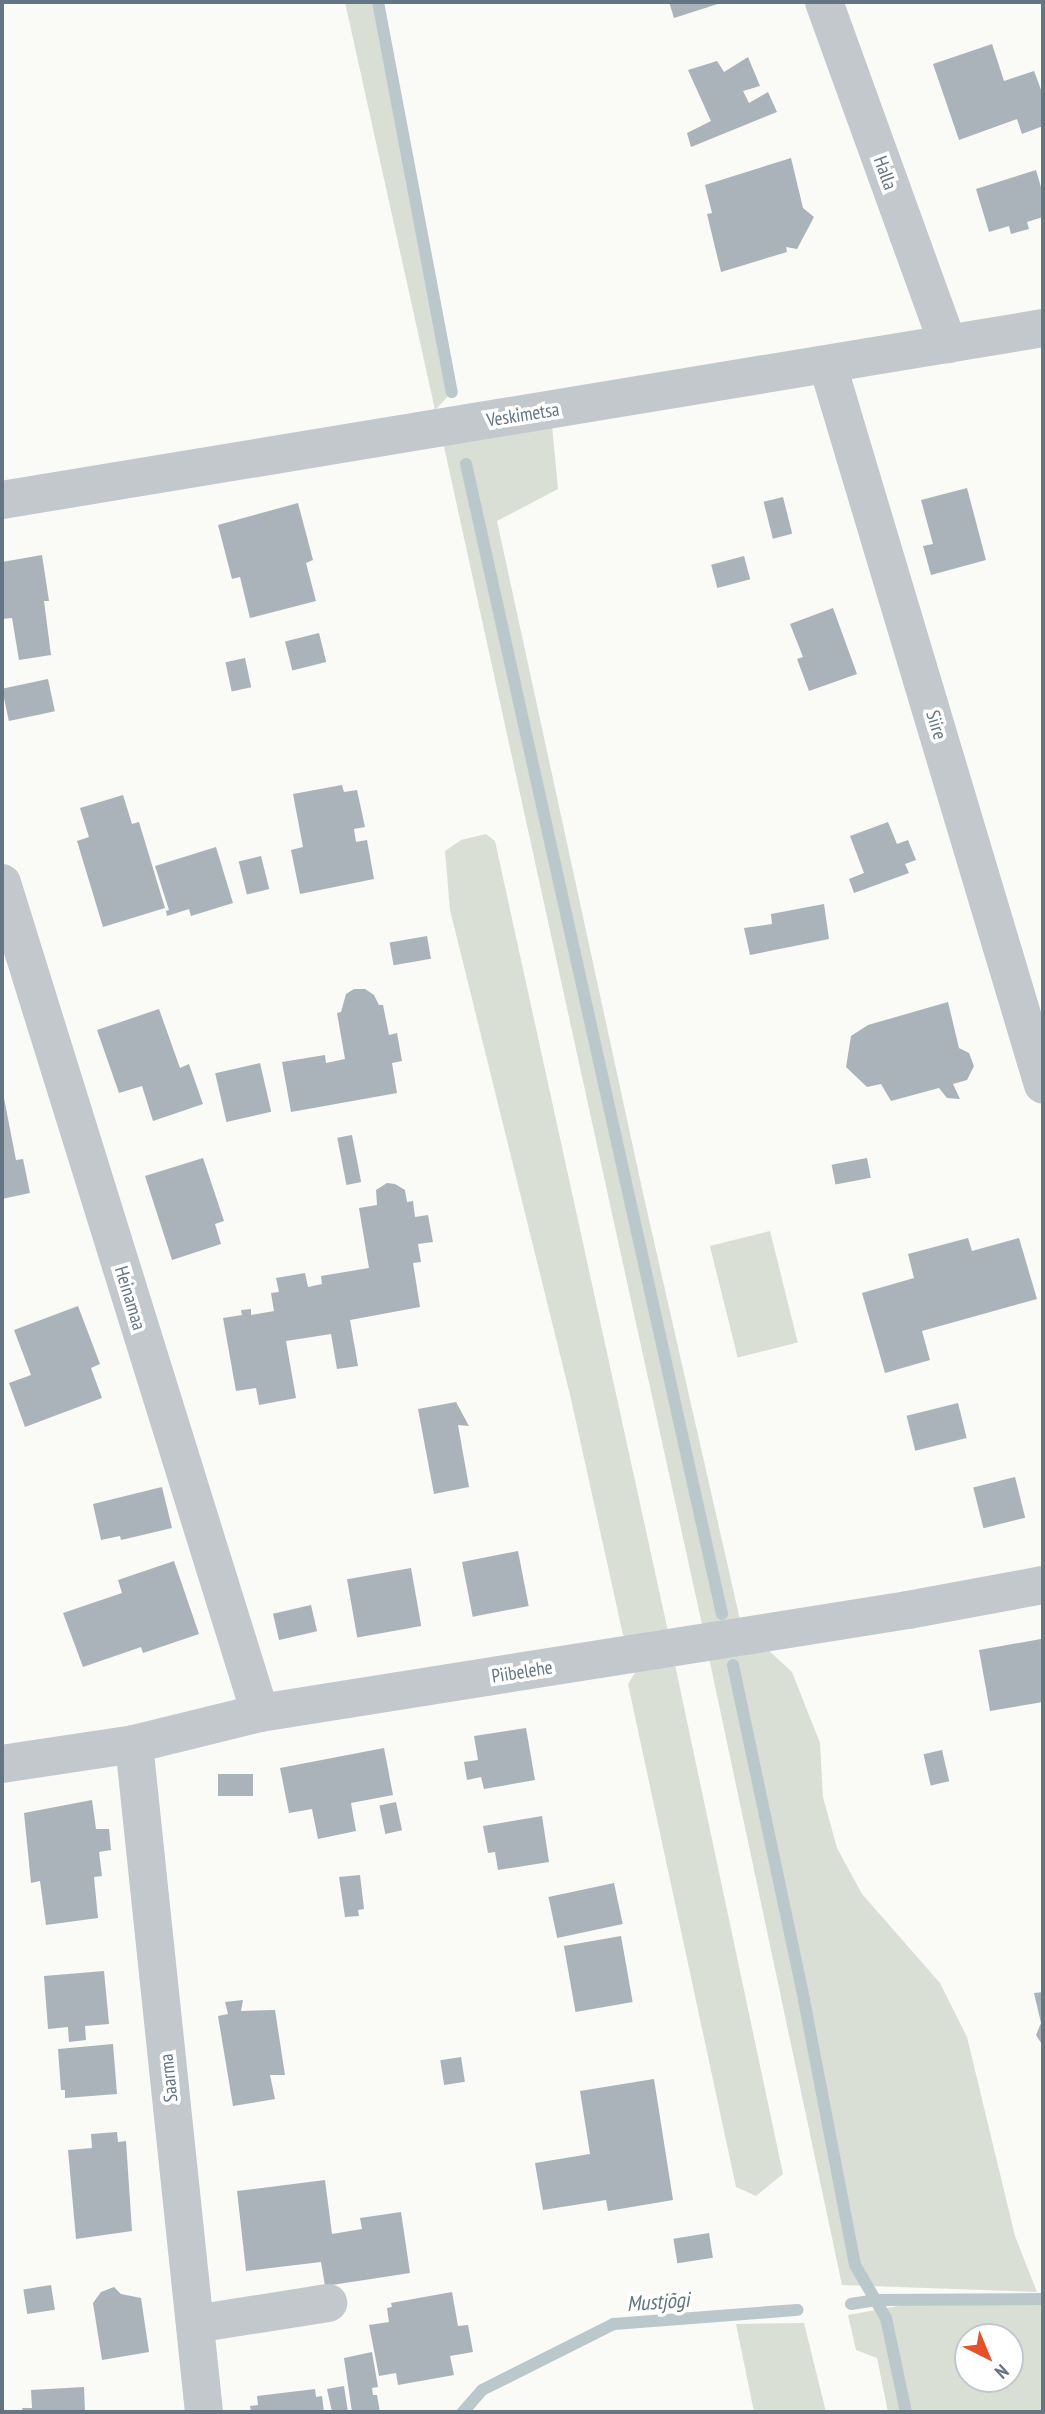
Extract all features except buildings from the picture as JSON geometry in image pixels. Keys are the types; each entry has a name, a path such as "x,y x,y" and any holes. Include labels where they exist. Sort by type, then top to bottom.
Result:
{"street":[{"name":"Halla","path":"824,2 948,344"},
{"name":"Veskimetsa","path":"2,499 828,366 1043,328"},
{"name":"Siire","path":"828,366 1043,1085"},
{"name":"Heinamaa","path":"2,883 260,1713"},
{"name":"Piibelehe","path":"2,1764 134,1744 260,1713 908,1610 1043,1585"},
{"name":"Saarma","path":"134,1744 204,2412"},
{"path":"195,2324 328,2302"}],"shaded area":[{"path":"345,2 378,2 452,392 435,410"},
{"path":"552,425 558,489 497,521 643,1193 741,1624 703,1629 443,442"},
{"path":"486,834 495,841 669,1636 635,1641 623,1635 571,1399 450,910 445,851 461,840"},
{"path":"770,1231 798,1343 738,1358 710,1246"},
{"path":"764,1646 792,1672 820,1743 823,1797 837,1848 862,1894 940,1983 967,2037 1015,2236 1037,2292 842,2285 708,1653"},
{"path":"674,1660 783,2174 756,2196 736,2187 628,1684 636,1671"},
{"path":"909,2304 1043,2305 1043,2412 888,2412 877,2358 856,2350 848,2315"},
{"path":"804,2323 826,2412 754,2412 736,2324"}],"waterway":[{"path":"378,2 452,392"},
{"path":"466,464 722,1614"},
{"path":"733,1665 804,2000 855,2265 886,2318 906,2412"},
{"name":"Mustjõgi","path":"851,2304 875,2300 1043,2299"},
{"name":"Mustjõgi","path":"463,2412 482,2390 614,2324 797,2310"}]}
